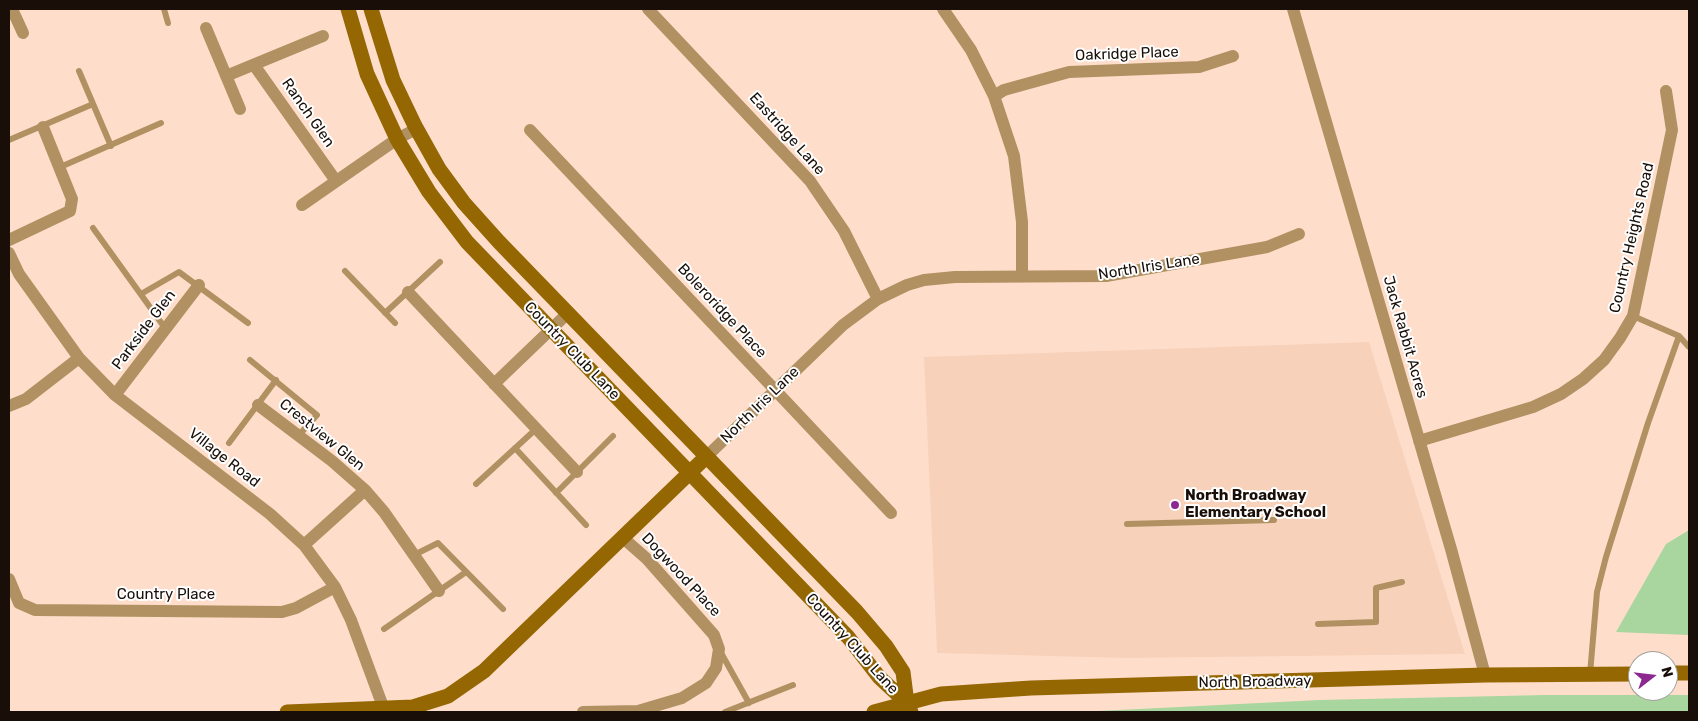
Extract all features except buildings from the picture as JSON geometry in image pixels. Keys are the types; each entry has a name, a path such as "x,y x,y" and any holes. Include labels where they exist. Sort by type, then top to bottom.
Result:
{"main road":[{"name":"Country Club Lane","path":"348,9 367,74 397,139 429,192 467,242 848,637 878,676 909,707"},
{"name":"Country Club Lane","path":"372,9 393,80 416,129 439,169 464,203 568,314 857,612 886,646 903,672 909,707"},
{"name":"North Iris Lane","path":"287,712 385,711 413,707 448,696 484,671 706,456"},
{"name":"North Broadway","path":"874,712 909,707 941,694 1032,688 1485,675 1628,674"}],"street":[{"path":"12,9 23,33"},
{"name":"Eastridge Lane","path":"648,9 810,181 844,231 878,299"},
{"path":"943,9 971,50 994,96 1014,156 1022,222 1022,275"},
{"name":"Jack Rabbit Acres","path":"1293,9 1485,675"},
{"path":"206,28 240,109"},
{"path":"226,76 323,36"},
{"name":"Oakridge Place","path":"994,96 1004,90 1069,72 1198,67 1233,56"},
{"name":"Ranch Glen","path":"254,65 336,181"},
{"name":"Country Heights Road","path":"1419,441 1533,407 1560,394 1583,379 1604,360 1633,316 1672,130 1666,91"},
{"path":"9,240 70,211 72,199 42,127"},
{"path":"302,205 397,139 416,129"},
{"name":"Boleroridge Place","path":"530,130 891,513"},
{"name":"North Iris Lane","path":"706,456 843,325 878,299 907,285 924,280 1022,275 1106,276 1268,247 1299,234"},
{"name":"Village Road","path":"9,253 19,274 79,358 115,395 270,514 304,545 335,587 351,620 385,711"},
{"name":"Parkside Glen","path":"115,395 199,284"},
{"path":"408,292 577,472"},
{"path":"494,384 568,314"},
{"path":"9,406 26,399 79,358"},
{"name":"Crestview Glen","path":"258,405 365,490 440,591"},
{"name":"Crestview Glen","path":"304,545 365,490"},
{"name":"Dogwood Place","path":"622,537 647,559 714,635 719,649"},
{"name":"Country Place","path":"9,579 19,604 35,610 282,612 296,608 335,587"},
{"path":"582,712 638,711 682,698 706,683 716,668 719,649"}],"lane":[{"path":"164,9 168,23"},
{"path":"79,71 111,146"},
{"path":"9,140 93,104"},
{"path":"58,168 162,122"},
{"path":"94,228 165,328"},
{"path":"385,313 440,262"},
{"path":"345,271 395,323"},
{"path":"141,294 179,272 199,284 248,323"},
{"path":"1633,316 1679,336 1689,346"},
{"path":"1590,674 1597,592 1606,557 1648,422 1679,336"},
{"path":"250,360 317,415 299,436"},
{"path":"229,443 276,380"},
{"path":"476,484 536,429"},
{"path":"556,493 613,436"},
{"path":"515,448 586,525"},
{"path":"1127,524 1274,520"},
{"path":"414,555 438,543 503,609"},
{"path":"384,629 466,572"},
{"path":"1318,624 1376,622 1376,588 1402,582"},
{"path":"719,649 749,703"},
{"path":"725,712 793,685"}],"shaded area":[{"name":"North Broadway Elementary School","path":"1369,342 1465,654 1126,658 937,653 924,357"}],"green space":[{"path":"1689,530 1689,635 1616,632 1666,544"},
{"path":"1628,695 1628,701 1678,701 1678,695 1689,695 1689,712 1078,712 1320,700"}],"place":[{"name":"North Broadway Elementary School","path":"1175,505"}]}
